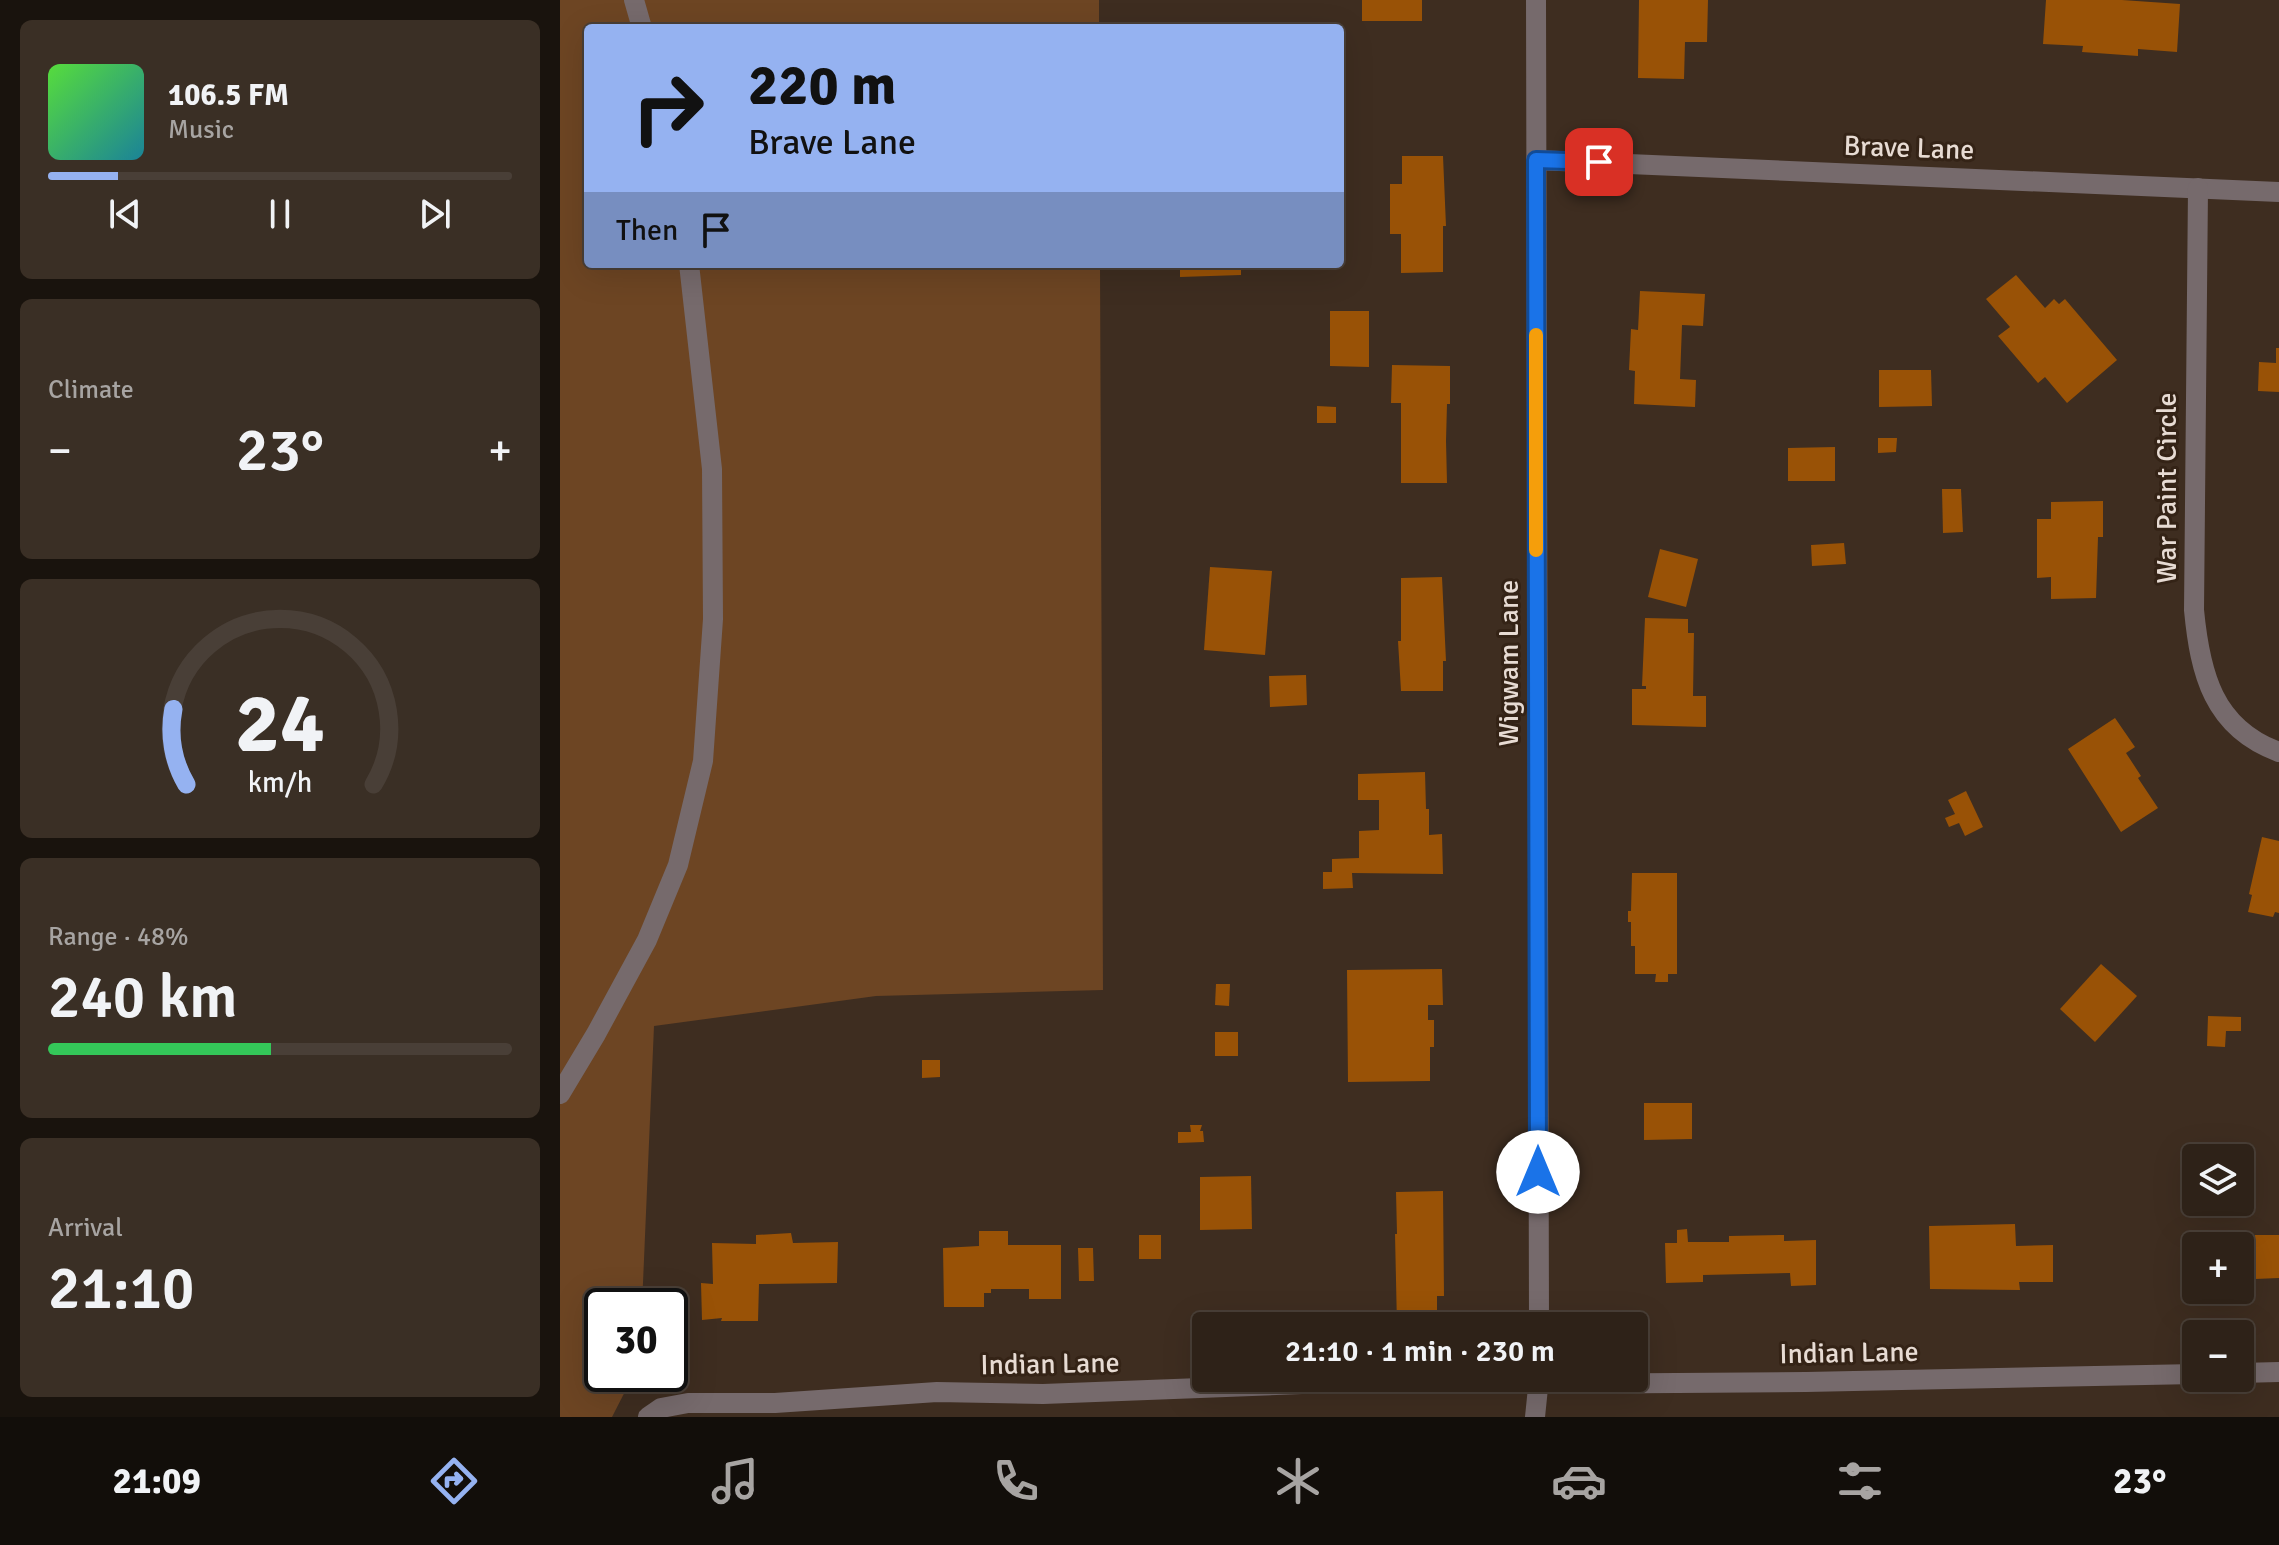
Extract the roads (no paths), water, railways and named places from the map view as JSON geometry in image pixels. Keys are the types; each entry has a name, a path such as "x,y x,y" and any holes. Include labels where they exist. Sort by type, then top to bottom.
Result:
{"street":[{"path":"634,0 641,24"},
{"name":"Wigwam Lane","path":"1536,0 1539,1312"},
{"name":"Brave Lane","path":"1536,160 2279,192"},
{"name":"War Paint Circle","path":"2198,188 2194,610 2198,651 2209,690 2231,723 2259,745 2279,752"},
{"path":"560,1094 647,940 678,865 703,761 713,619 712,469 689,268"},
{"path":"2254,1373 2279,1372"},
{"name":"Indian Lane","path":"1648,1381 1806,1382 2182,1374"},
{"name":"Indian Lane","path":"648,1417 661,1408 688,1403 775,1403 937,1392 1043,1394 1192,1388"},
{"path":"1535,1417 1538,1392"}]}
